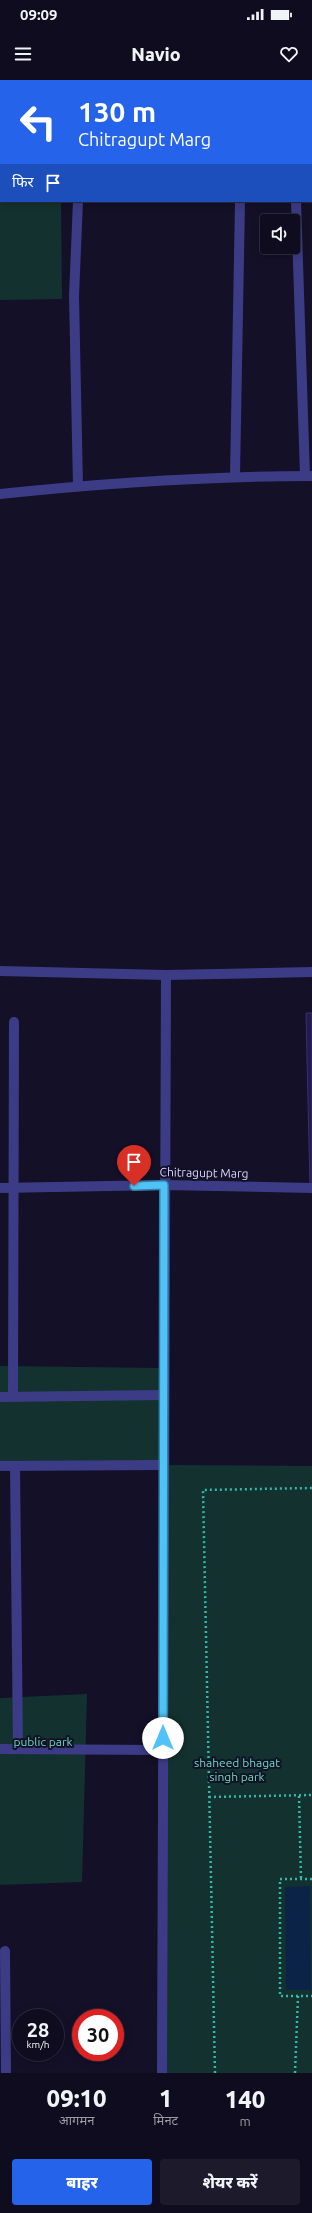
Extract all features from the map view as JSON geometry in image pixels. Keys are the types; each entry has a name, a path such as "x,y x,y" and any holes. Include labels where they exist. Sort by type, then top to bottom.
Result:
{"street":[{"path":"78,202 74,296 78,486"},
{"path":"235,476 240,202"},
{"path":"0,494 78,486 235,476 309,476 296,202"},
{"path":"0,971 166,975 312,972"},
{"path":"162,2073 163,1394 166,975"},
{"path":"13,1397 14,1022"},
{"name":"Chitragupt Marg","path":"0,1188 164,1185 312,1188"},
{"path":"0,1397 163,1394"},
{"path":"0,1466 163,1465"},
{"path":"15,1466 18,1749"},
{"path":"0,1749 162,1750"},
{"path":"5,1951 6,2073"}],"path":[{"path":"215,2073 203,1490 312,1488"},
{"path":"299,1795 301,1879"},
{"path":"209,1797 312,1795"},
{"path":"312,1879 280,1879 280,1996 312,1996"},
{"path":"295,2073 298,1996"}],"green space":[{"path":"0,202 61,202 62,299 0,300"},
{"path":"0,1366 163,1368 163,1465 0,1461"},
{"name":"shaheed bhagat singh park","path":"163,1465 312,1466 312,2073 162,2073"},
{"name":"public park","path":"87,1694 82,1882 0,1885 0,1698"}],"water":[{"path":"310,1886 311,1990 286,1990 285,1887"}],"building":[{"path":"306,1013 312,1013 312,1188 310,1188"}],"route":[{"path":"134,1186 164,1185 163,1738"}]}
